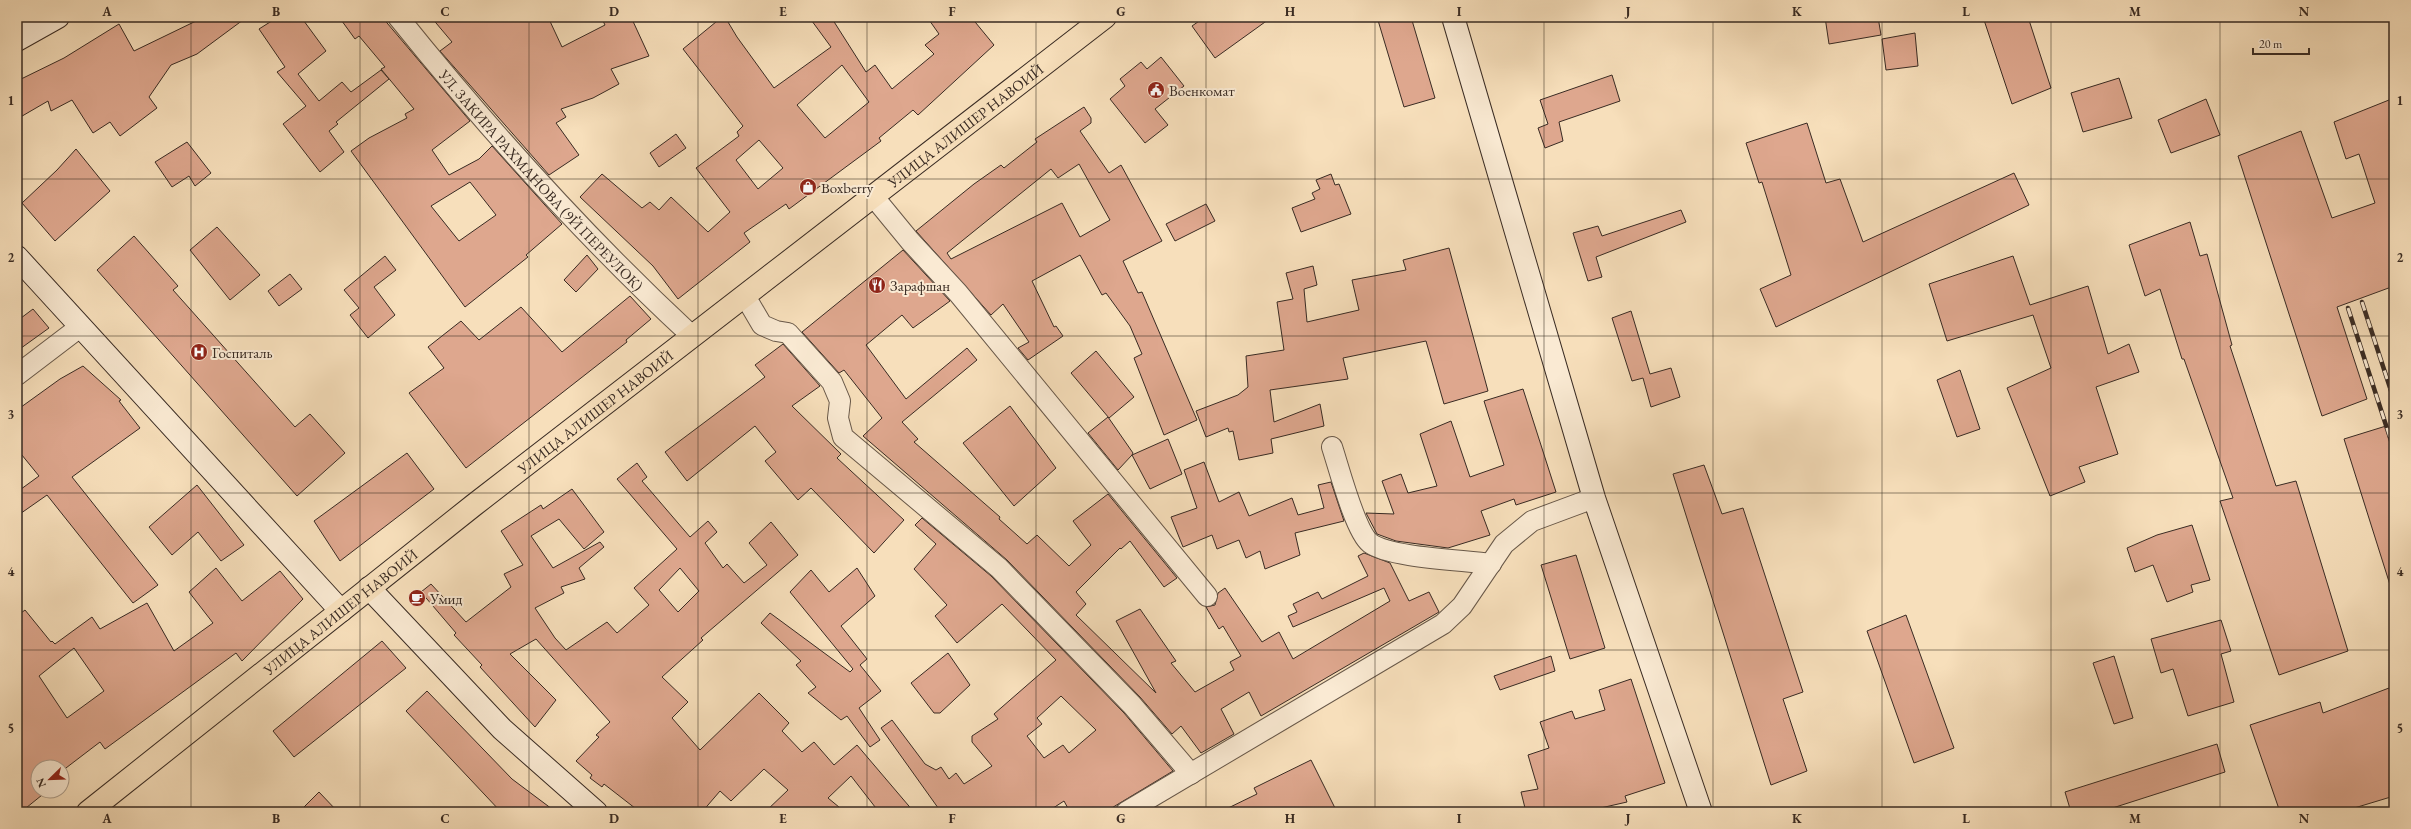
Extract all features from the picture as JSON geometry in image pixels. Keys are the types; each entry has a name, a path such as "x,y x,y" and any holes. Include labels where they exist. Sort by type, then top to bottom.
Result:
{"main road":[{"name":"УЛИЦА АЛИШЕР НАВОИЙ","path":"88,812 369,588 1105,17"}],"street":[{"path":"23,30 58,17"},
{"name":"УЛ. ЗАКИРА РАХМАНОВА (9Й ПЕРЕУЛОК)","path":"398,17 468,103 582,228 627,276 692,336"},
{"path":"1454,17 1594,498 1701,812"},
{"path":"873,196 910,241 958,293 1207,596"},
{"path":"17,257 341,611"},
{"path":"745,296 762,325 776,331 788,333 832,382 840,401 838,418 842,437 999,568 1132,705 1191,774"},
{"path":"17,375 80,327"},
{"path":"1332,447 1358,526 1370,543 1388,551 1491,564"},
{"path":"1126,812 1443,624 1462,606 1504,544 1532,521 1594,498"},
{"path":"369,588 502,729 596,812"}],"building":[{"path":"194,17 247,17 197,54 171,65 149,97 157,108 120,136 110,122 93,133 72,100 51,111 48,101 17,119 17,81 64,58 119,24 134,51 196,21"},
{"path":"278,17 301,17 326,51 298,74 319,101 342,82 351,92 381,70 389,79 336,122 338,124 329,131 344,152 320,172 283,124 306,106 277,72 285,67 259,29"},
{"path":"339,17 382,17 470,121 432,150 449,175 479,159 492,146 562,224 526,255 528,257 465,307 351,151 369,138 407,118 405,114 414,109 381,69 385,67 359,36 355,39","holes":["470,182 496,215 459,241 431,206"]},
{"path":"431,17 548,17 562,47 605,25 601,17 631,17 649,56 611,69 619,84 593,98 561,109 566,117 556,123 579,155 549,175 440,51 452,42"},
{"path":"722,17 725,17 737,37 774,88 831,47 809,17 831,17 866,72 875,65 892,89 934,54 925,45 939,34 927,17 971,17 994,45 918,115 913,110 879,138 881,141 789,209 786,204 744,233 750,242 678,299 653,266 580,197 602,174 642,208 650,202 659,210 671,197 708,232 730,212 696,168 739,136 737,132 743,126 683,49","holes":["842,65 869,102 825,138 797,105","759,140 783,168 758,189 736,160"]},
{"path":"1205,17 1272,17 1215,58 1192,26"},
{"path":"1377,17 1411,17 1435,98 1404,107"},
{"path":"1825,17 1878,17 1881,35 1829,44"},
{"path":"1983,17 2028,17 2051,88 2012,104"},
{"path":"1915,33 1918,66 1886,70 1882,39"},
{"path":"1161,57 1184,86 1155,109 1168,125 1145,143 1110,99 1125,86 1120,79 1141,62 1147,69"},
{"path":"1612,75 1620,101 1559,122 1563,141 1545,148 1538,128 1548,124 1540,100"},
{"path":"2119,78 2132,118 2083,132 2071,93"},
{"path":"2394,98 2394,286 2337,307 2367,399 2322,416 2238,156 2301,131 2332,218 2375,203 2359,154 2346,159 2334,122"},
{"path":"2206,99 2220,135 2171,153 2158,120"},
{"path":"1084,107 1091,118 1091,123 1080,131 1109,173 1121,165 1162,241 1123,261 1138,293 1142,292 1197,420 1164,435 1134,358 1142,354 1130,326 1106,293 1102,295 1080,255 1032,281 1054,327 1056,326 1063,336 1028,360 1018,348 1029,342 1003,304 991,315 916,231 974,184 1001,165 1004,168 1037,142 1035,139","holes":["1079,164 1110,220 1080,237 1062,203 951,259 947,253 1051,169 1058,178"]},
{"path":"1807,123 1826,183 1840,179 1863,242 2014,173 2029,205 1776,327 1760,289 1791,275 1762,182 1759,183 1746,143"},
{"path":"676,134 686,148 659,167 650,153"},
{"path":"187,142 211,173 195,186 189,176 172,187 155,162"},
{"path":"76,149 110,191 55,241 22,203 57,170"},
{"path":"1331,174 1335,185 1339,184 1351,214 1301,232 1292,208 1315,199 1312,193 1320,189 1316,180"},
{"path":"1206,204 1215,221 1175,241 1166,224"},
{"path":"1681,210 1686,222 1596,257 1602,277 1588,281 1573,233 1598,226 1602,236"},
{"path":"2190,222 2200,256 2207,254 2232,345 2230,346 2276,486 2296,481 2348,651 2279,675 2220,501 2233,498 2184,359 2182,359 2160,289 2145,296 2129,245"},
{"path":"217,227 260,275 230,300 190,250"},
{"name":"Госпиталь","path":"134,236 178,286 173,290 295,427 310,414 345,453 297,496 97,270"},
{"path":"1449,248 1488,391 1444,404 1426,341 1343,358 1348,379 1270,390 1274,422 1320,404 1324,426 1271,439 1273,453 1239,460 1233,431 1229,432 1228,428 1206,437 1196,411 1238,395 1248,387 1246,356 1284,350 1277,302 1293,299 1286,273 1313,266 1317,285 1304,289 1307,322 1359,310 1352,280 1406,270 1403,260"},
{"path":"903,250 950,301 913,328 902,315 866,345 906,399 967,348 977,360 902,422 918,439 914,442 1000,517 999,519 1027,544 1037,535 1069,566 1091,545 1073,521 1108,494 1177,578 1164,587 1130,541 1121,549 1120,548 1076,592 1086,604 1076,615 1156,693 1116,621 1140,609 1176,661 1171,663 1195,692 1234,670 1230,662 1241,656 1223,626 1219,629 1206,607 1215,605 1218,593 1225,588 1262,642 1279,632 1293,659 1390,601 1384,588 1293,627 1288,616 1297,612 1293,604 1318,592 1322,599 1368,576 1358,556 1364,553 1390,563 1409,601 1429,592 1439,612 1261,716 1249,692 1221,709 1234,734 1201,753 1181,726 1172,734 1140,697 1007,560 863,436 882,418 844,370 839,373 802,332"},
{"path":"587,255 598,269 576,292 564,280"},
{"path":"385,256 396,270 374,287 395,315 368,338 350,315 359,308 344,290"},
{"path":"2013,256 2030,305 2088,286 2108,354 2129,344 2139,372 2096,387 2118,454 2079,467 2085,482 2050,496 2007,388 2051,368 2033,315 1947,341 1929,284"},
{"path":"290,274 302,289 279,306 268,291"},
{"path":"630,296 651,319 626,340 627,342 466,468 409,393 444,368 428,347 461,321 479,340 521,307 562,352"},
{"path":"33,309 49,328 17,351 17,321"},
{"path":"1631,311 1650,374 1671,368 1680,397 1651,407 1643,378 1632,381 1612,318"},
{"path":"783,344 820,386 792,406 841,454 837,458 904,520 874,553 811,488 798,500 765,461 776,452 755,426 687,481 665,452 765,377 755,365"},
{"path":"1096,351 1134,397 1109,418 1071,373"},
{"path":"83,366 121,400 119,401 140,428 72,477 158,585 133,603 47,495 17,516 17,492 39,476 17,449 17,410 60,379"},
{"path":"1960,370 1980,429 1957,437 1937,380"},
{"path":"1523,389 1556,492 1516,505 1514,499 1481,511 1490,535 1448,548 1396,541 1377,534 1366,513 1394,514 1382,481 1401,474 1408,493 1437,486 1420,434 1451,421 1470,477 1504,465 1484,401"},
{"path":"1010,406 1056,468 1014,506 963,443"},
{"path":"1108,417 1133,453 1118,470 1088,433"},
{"path":"2386,426 2394,454 2394,588 2391,588 2344,439"},
{"path":"1168,439 1182,474 1150,489 1132,455"},
{"path":"407,453 434,489 340,561 314,521"},
{"path":"1204,462 1219,502 1239,492 1249,516 1292,498 1298,515 1324,508 1318,485 1331,482 1344,521 1295,533 1300,555 1265,569 1260,551 1246,558 1239,540 1217,549 1212,535 1183,547 1171,517 1197,508 1184,470"},
{"path":"637,463 647,477 642,481 690,537 708,521 717,532 705,543 723,568 727,564 744,583 767,565 749,543 771,522 798,555 701,638 703,640 662,677 688,702 672,718 700,750 759,693 789,723 782,731 802,752 814,742 834,765 857,745 914,812 879,812 851,776 828,798 845,812 765,812 788,790 764,769 731,801 720,791 702,812 640,812 604,784 602,787 590,778 592,775 576,761 599,737 596,735 610,722 536,639 510,654 556,700 535,727 480,667 482,665 454,635 456,633 421,592 431,584 466,622 511,587 504,574 523,565 501,531 541,505 543,509 572,489 604,532 584,549 559,519 531,536 553,568 600,542 604,547 579,568 585,579 561,587 564,593 535,608 555,638 566,650 607,622 617,633 649,605 634,588 677,549 617,479","holes":["680,568 699,591 678,612 659,590"]},
{"path":"1704,465 1722,514 1743,508 1803,692 1783,699 1807,771 1771,785 1673,474"},
{"path":"197,485 244,545 221,561 198,532 172,555 149,527"},
{"path":"922,518 991,576 1124,713 1173,771 1105,812 1070,812 1064,801 1047,812 941,812 881,728 892,720 925,764 936,770 941,767 949,779 956,773 964,784 992,766 972,742 972,736 998,719 994,714 1056,660 1002,604 957,643 935,616 947,605 914,569 936,544 915,525","holes":["1061,696 1096,730 1069,753 1063,745 1044,758 1027,736 1042,724 1037,718"]},
{"path":"2192,525 2210,580 2191,585 2193,592 2167,602 2153,565 2135,572 2127,548 2157,535"},
{"path":"1576,555 1605,648 1570,659 1541,565"},
{"path":"216,568 242,601 280,571 303,599 242,661 236,653 105,749 100,742 70,765 70,759 30,759 30,799 37,799 21,812 17,812 17,616 25,610 51,642 52,641 55,644 92,617 100,629 147,603 174,651 213,623 189,592","holes":["74,648 104,691 67,718 39,676"]},
{"path":"857,568 875,596 841,626 867,659 860,665 881,691 859,708 880,740 870,747 847,716 841,720 808,693 816,687 796,665 801,661 761,623 770,613 850,672 853,669 790,592 811,570 829,592"},
{"path":"1906,615 1954,748 1914,763 1867,631"},
{"path":"2221,620 2231,651 2221,654 2234,702 2188,716 2173,669 2161,673 2151,639"},
{"path":"382,641 406,668 294,757 273,731"},
{"path":"948,653 970,685 940,713 934,713 911,683"},
{"path":"1551,656 1555,671 1500,690 1494,676"},
{"path":"2114,656 2133,718 2114,724 2093,663"},
{"path":"1631,679 1665,783 1625,796 1627,802 1583,812 1526,812 1521,792 1538,789 1528,755 1549,748 1540,722 1572,711 1575,719 1605,710 1599,690"},
{"path":"2389,688 2394,705 2394,796 2351,809 2352,812 2280,812 2250,725 2320,702 2323,713"},
{"path":"427,691 512,779 556,812 501,812 406,711"},
{"path":"2217,744 2225,772 2100,812 2071,812 2065,792"},
{"path":"1311,760 1337,812 1220,812 1257,794 1254,788"},
{"path":"319,792 338,812 299,812"}],"railway":[{"path":"2362,302 2394,400"},
{"path":"2348,308 2394,450"}],"place":[{"name":"Военкомат","path":"1156,90"},
{"name":"Boxberry","path":"808,187"},
{"name":"Зарафшан","path":"877,285"},
{"name":"Госпиталь","path":"199,352"},
{"name":"Умид","path":"417,598"}]}
